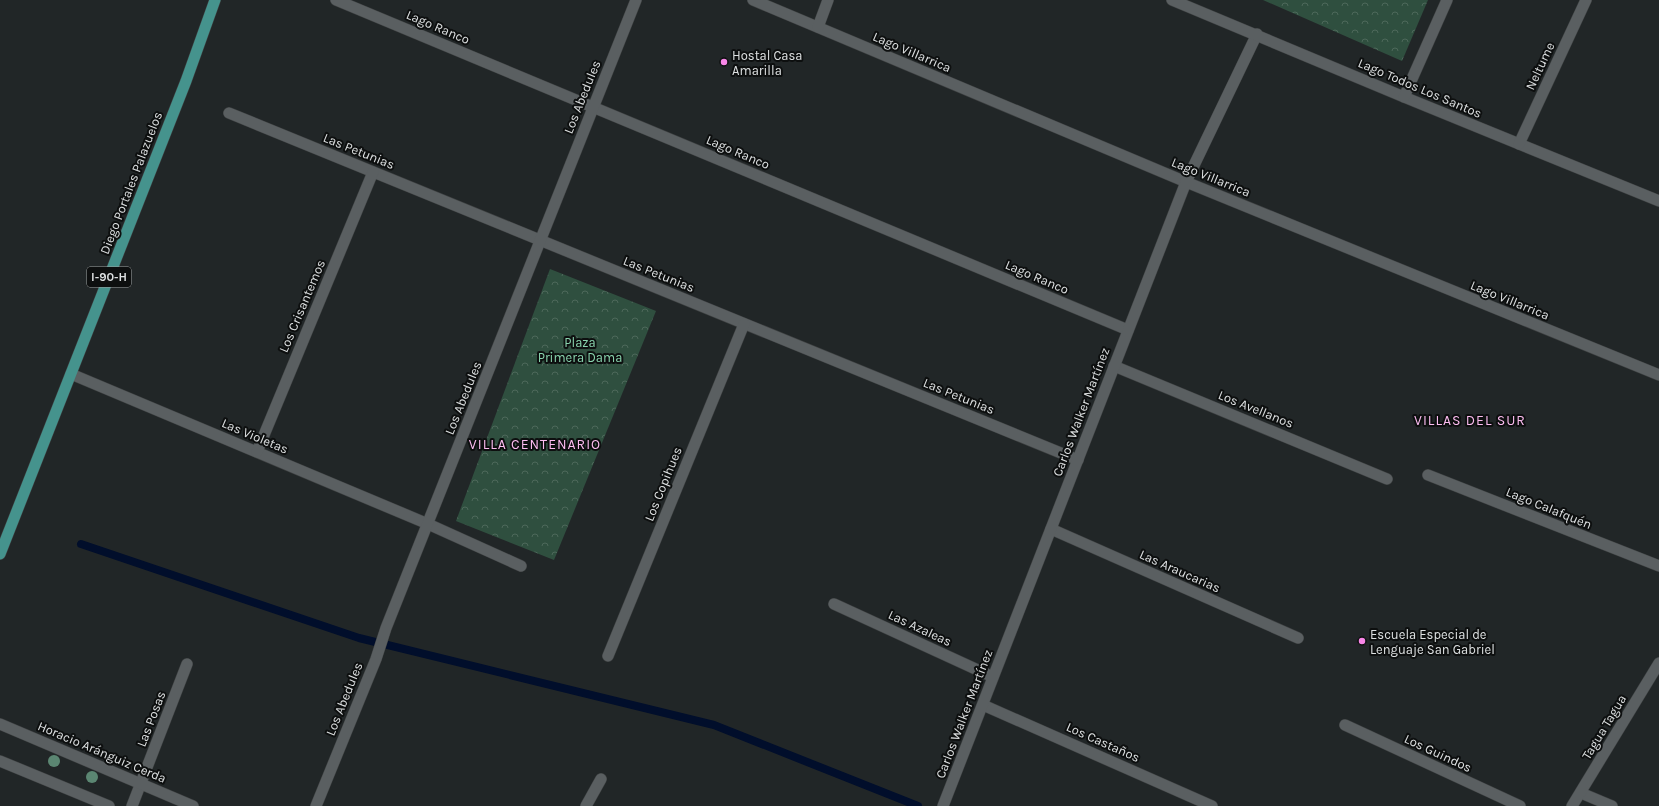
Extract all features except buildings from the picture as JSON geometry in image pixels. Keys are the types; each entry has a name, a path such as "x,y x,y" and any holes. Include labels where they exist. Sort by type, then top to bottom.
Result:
{"main road":[{"name":"Diego Portales Palazuelos","path":"0,554 184,89 216,0"}],"street":[{"name":"Lago Ranco","path":"336,0 1128,330"},
{"name":"Los Abedules","path":"316,806 376,659 386,628 636,0"},
{"name":"Lago Villarrica","path":"753,0 1186,182 1659,375"},
{"path":"818,27 828,0"},
{"name":"Lago Todos Los Santos","path":"1172,0 1659,201"},
{"path":"1404,97 1446,0"},
{"name":"Neltume","path":"1519,144 1586,0"},
{"name":"Carlos Walker Martínez","path":"945,801 1186,182 1257,34"},
{"name":"Las Petunias","path":"229,113 1078,460"},
{"name":"Los Crisantemos","path":"257,452 374,172"},
{"name":"Los Copihues","path":"608,656 744,324"},
{"name":"Los Avellanos","path":"1114,366 1387,479"},
{"name":"Las Violetas","path":"71,374 428,524 521,566"},
{"name":"Lago Calafquén","path":"1428,475 1659,566"},
{"name":"Las Araucarias","path":"1051,529 1298,638"},
{"name":"Las Azaleas","path":"834,604 993,677"},
{"name":"Las Posas","path":"132,806 187,664"},
{"name":"Tagua Tagua","path":"1572,806 1658,665"},
{"name":"Los Castaños","path":"983,705 1212,806"},
{"name":"Horacio Aránguiz Cerda","path":"0,724 142,783 193,806"},
{"name":"Los Guindos","path":"1345,725 1520,806"},
{"path":"0,760 109,806"},
{"path":"586,806 602,779"},
{"path":"1581,793 1612,806"}],"green space":[{"path":"1263,0 1428,0 1402,61"},
{"name":"Plaza Primera Dama","path":"550,269 656,311 554,560 456,521"}],"waterway":[{"path":"81,544 359,638 714,725 918,806"}],"place":[{"name":"Hostal Casa Amarilla","path":"724,62"},
{"name":"Escuela Especial de Lenguaje San Gabriel","path":"1362,641"}],"district":[{"name":"VILLAS DEL SUR","path":"1470,420"},
{"name":"VILLA CENTENARIO","path":"535,444"}]}
